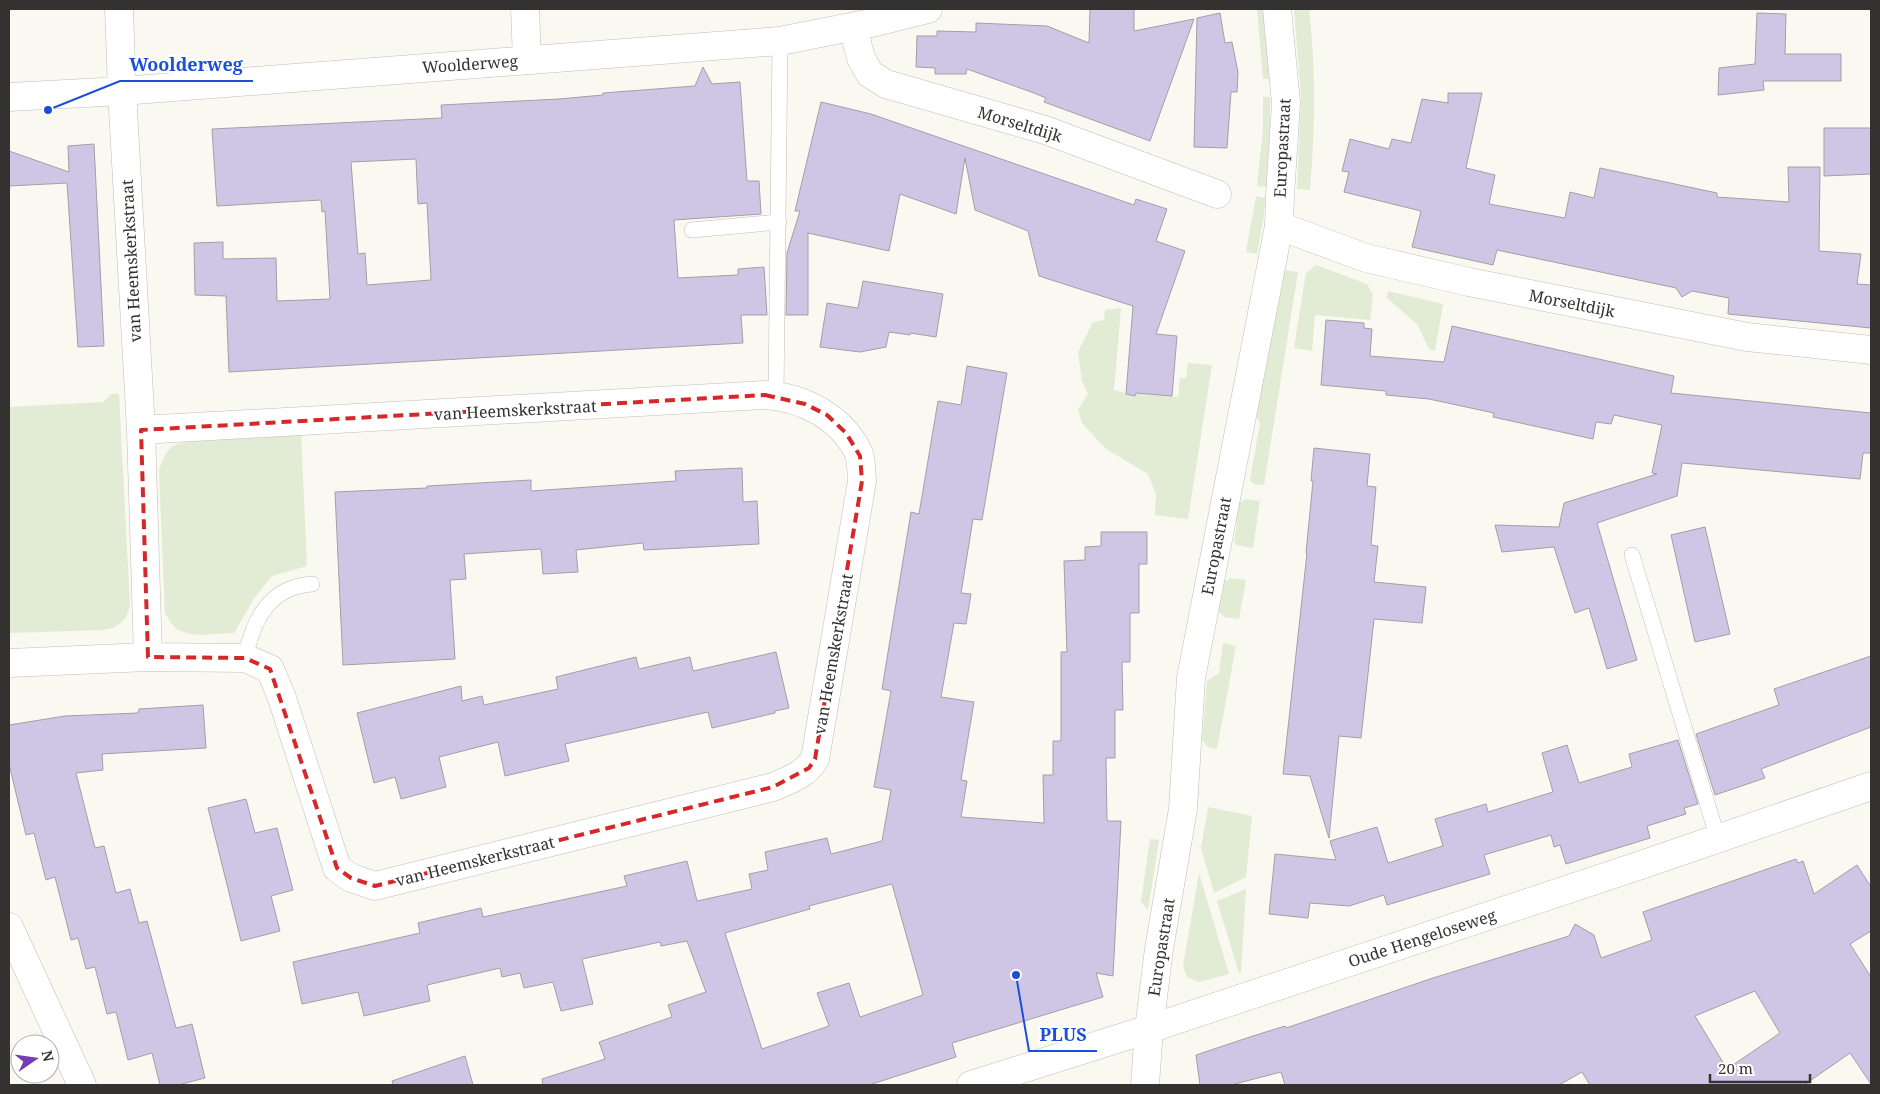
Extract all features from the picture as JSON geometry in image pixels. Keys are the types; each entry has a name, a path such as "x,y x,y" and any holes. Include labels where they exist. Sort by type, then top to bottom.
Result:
{"street":[{"name":"van Heemskerkstraat","path":"119,9 141,430 148,657"},
{"path":"525,9 527,60"},
{"name":"Woolderweg","path":"9,97 122,92 780,42 928,9"},
{"name":"Europastraat","path":"1146,1085 1149,1029 1159,949 1183,809 1191,678 1279,226 1286,104 1277,9"},
{"name":"Morseltdijk","path":"853,27 861,58 870,74 886,84 1045,130 1217,194"},
{"name":"Morseltdijk","path":"1279,226 1366,258 1469,282 1747,337 1871,350"},
{"name":"van Heemskerkstraat","path":"9,663 148,657 245,658 270,670 282,698 337,868 351,878 375,886 773,787 796,777 809,768 815,759 862,481 860,456 846,433 826,415 805,404 776,396 141,430"},
{"name":"Oude Hengeloseweg","path":"971,1085 1149,1029 1871,786"},
{"path":"9,926 82,1085"}],"lane":[{"path":"776,396 780,42"},
{"path":"692,230 779,222"},
{"path":"1632,556 1718,839"},
{"path":"245,658 250,633 262,611 271,601 285,590 299,585 312,584"}],"highlighted area":[{"path":"765,395 805,404 827,415 846,433 860,456 862,481 815,759 809,768 773,787 375,886 351,878 337,868 270,669 245,658 148,657 141,430"}],"green space":[{"path":"1257,9 1263,9 1269,79 1263,79"},
{"path":"1294,9 1309,9 1313,54 1314,99 1310,190 1297,189 1301,95"},
{"path":"1263,97 1270,97 1266,187 1257,186 1263,129"},
{"path":"1256,196 1265,198 1257,254 1246,252"},
{"path":"1316,265 1367,284 1373,295 1370,320 1315,315 1312,351 1294,348 1306,273"},
{"path":"1284,270 1298,272 1264,485 1253,484 1250,480 1260,423 1254,413"},
{"path":"1388,291 1443,304 1435,351 1429,349 1417,324 1387,298"},
{"path":"1121,308 1114,390 1126,393 1178,397 1180,378 1186,378 1188,363 1212,365 1188,519 1155,515 1156,494 1148,474 1105,448 1082,423 1078,409 1088,394 1082,381 1078,352 1093,322 1104,320 1105,310"},
{"path":"111,394 119,394 130,606 126,617 113,628 102,630 9,633 9,407 103,402"},
{"path":"301,433 307,566 272,576 255,597 234,633 200,635 178,630 165,613 159,471 165,455 172,447 195,440"},
{"path":"1246,499 1260,501 1253,548 1236,545 1234,542 1237,523 1232,522 1236,504"},
{"path":"1231,578 1246,580 1239,619 1224,617 1218,610 1223,582"},
{"path":"1223,643 1236,646 1217,749 1208,747 1202,740 1207,681 1219,673"},
{"path":"1208,807 1252,816 1246,877 1214,893 1201,848"},
{"path":"1150,839 1159,840 1148,910 1141,901"},
{"path":"1199,873 1229,974 1199,982 1187,977 1183,966"},
{"path":"1246,889 1241,972 1239,973 1217,901"}],"building":[{"path":"1090,9 1134,9 1134,31 1194,19 1150,141 1044,102 1046,98 967,69 966,74 935,74 935,68 916,67 917,36 937,36 937,31 976,32 976,23 1047,26 1089,43"},
{"path":"1220,13 1225,43 1232,42 1238,72 1237,92 1231,92 1227,148 1194,147 1197,18"},
{"path":"1757,13 1786,14 1785,54 1841,54 1841,81 1763,81 1764,90 1718,95 1719,68 1755,64"},
{"path":"703,67 712,84 740,82 747,181 759,181 761,214 674,220 678,278 738,275 738,269 764,267 767,315 741,315 743,343 229,372 226,296 195,295 194,243 223,242 223,259 276,258 277,301 330,299 325,211 322,212 321,200 217,206 212,129 442,118 441,105 559,99 603,95 603,93 695,86","holes":["416,159 418,204 427,203 431,280 367,285 365,253 358,254 351,162"]},
{"path":"1448,93 1482,93 1466,168 1495,175 1489,204 1565,218 1570,192 1594,198 1600,168 1717,193 1717,197 1789,202 1788,167 1820,167 1819,251 1861,254 1857,284 1871,285 1871,328 1728,314 1729,298 1692,291 1682,297 1676,288 1497,250 1493,265 1412,247 1421,211 1344,192 1349,172 1342,171 1350,139 1389,149 1392,139 1411,143 1422,99 1448,103"},
{"path":"821,102 871,114 1134,205 1136,199 1167,209 1156,241 1185,251 1156,334 1177,336 1172,396 1136,393 1135,396 1126,394 1133,306 1039,276 1028,231 975,210 965,158 956,214 900,194 889,251 808,233 808,315 786,315 787,253 800,211 795,211"},
{"path":"1824,128 1871,128 1871,174 1824,176"},
{"path":"94,144 104,346 78,347 67,183 9,186 9,151 69,172 68,146"},
{"path":"863,281 943,294 936,337 889,332 886,347 860,352 820,347 827,303 858,308"},
{"path":"1326,320 1364,323 1364,328 1372,329 1370,356 1444,362 1452,326 1674,376 1671,393 1871,413 1871,453 1863,453 1860,479 1682,463 1677,496 1597,523 1637,660 1607,669 1589,608 1575,613 1554,547 1502,552 1495,525 1559,527 1564,503 1657,474 1652,473 1662,425 1614,415 1611,424 1596,422 1593,439 1493,417 1494,413 1429,399 1386,395 1386,391 1321,385"},
{"path":"967,366 1007,373 982,520 973,519 961,593 971,594 966,624 954,623 941,697 974,702 961,780 967,781 961,817 1044,823 1043,775 1053,775 1053,741 1061,741 1061,652 1067,652 1064,561 1085,560 1085,547 1101,546 1101,532 1147,532 1147,564 1139,564 1139,613 1130,613 1130,662 1122,662 1123,710 1115,710 1115,758 1106,758 1107,821 1121,821 1113,976 1096,973 1103,997 952,1043 956,1057 869,1085 543,1085 542,1079 605,1059 599,1042 672,1017 668,1005 706,992 687,941 661,946 660,942 582,959 593,1004 561,1011 553,982 524,988 520,973 502,977 500,968 427,985 430,1001 364,1016 358,992 302,1004 293,962 420,933 418,923 481,908 483,917 627,886 624,876 687,861 697,901 752,889 749,874 768,870 765,852 827,838 831,854 882,841 891,790 874,787 891,691 882,689 911,512 919,514 938,401 961,405","holes":["892,884 923,995 860,1017 849,983 817,993 829,1026 762,1049 725,933 810,909 809,906"]},
{"path":"1314,448 1370,454 1367,486 1376,487 1371,545 1378,546 1374,582 1426,587 1422,623 1374,619 1361,738 1339,736 1329,838 1310,776 1283,774 1307,553"},
{"path":"742,468 743,502 757,501 759,544 644,550 643,543 576,550 578,572 543,574 541,549 464,554 466,579 450,580 455,659 343,665 335,492 427,488 427,486 531,480 531,491 676,481 675,471"},
{"path":"1705,527 1730,634 1695,642 1671,535"},
{"path":"776,652 789,708 712,728 708,712 565,744 569,761 505,776 498,742 439,757 446,787 401,799 395,777 374,783 357,713 461,686 462,701 482,696 484,705 558,689 556,677 636,657 639,669 690,657 693,671"},
{"path":"1871,656 1871,727 1761,769 1765,778 1715,795 1696,734 1779,705 1774,689"},
{"path":"203,705 206,748 102,754 103,770 76,773 95,848 104,846 116,893 130,889 139,923 147,921 176,1028 192,1024 205,1078 178,1085 160,1085 152,1053 128,1060 116,1012 107,1014 95,967 86,969 78,938 71,940 55,877 46,880 34,833 26,835 9,764 9,725 65,716 138,713 139,709"},
{"path":"1678,740 1698,804 1684,808 1686,814 1647,826 1650,838 1566,864 1560,845 1554,847 1551,835 1484,855 1490,874 1387,905 1384,895 1349,906 1310,903 1308,918 1269,914 1275,854 1336,860 1330,841 1377,827 1388,863 1443,846 1435,819 1486,804 1488,812 1553,792 1542,753 1567,745 1579,783 1632,767 1629,754"},
{"path":"246,799 255,833 277,828 293,890 271,896 280,931 241,941 208,808"},
{"path":"1796,859 1798,863 1803,861 1814,894 1857,865 1871,887 1871,931 1850,944 1871,977 1871,1084 1850,1053 1804,1085 1590,1085 1582,1072 1559,1085 1285,1085 1281,1072 1231,1085 1200,1085 1196,1055 1285,1026 1286,1028 1433,978 1569,936 1575,924 1594,935 1601,958 1652,940 1643,912","holes":["1755,991 1780,1033 1727,1069 1695,1016"]},
{"path":"465,1056 473,1085 393,1085 392,1081"}],"place":[{"name":"Woolderweg","path":"48,110"},
{"name":"PLUS","path":"1016,975"}]}
